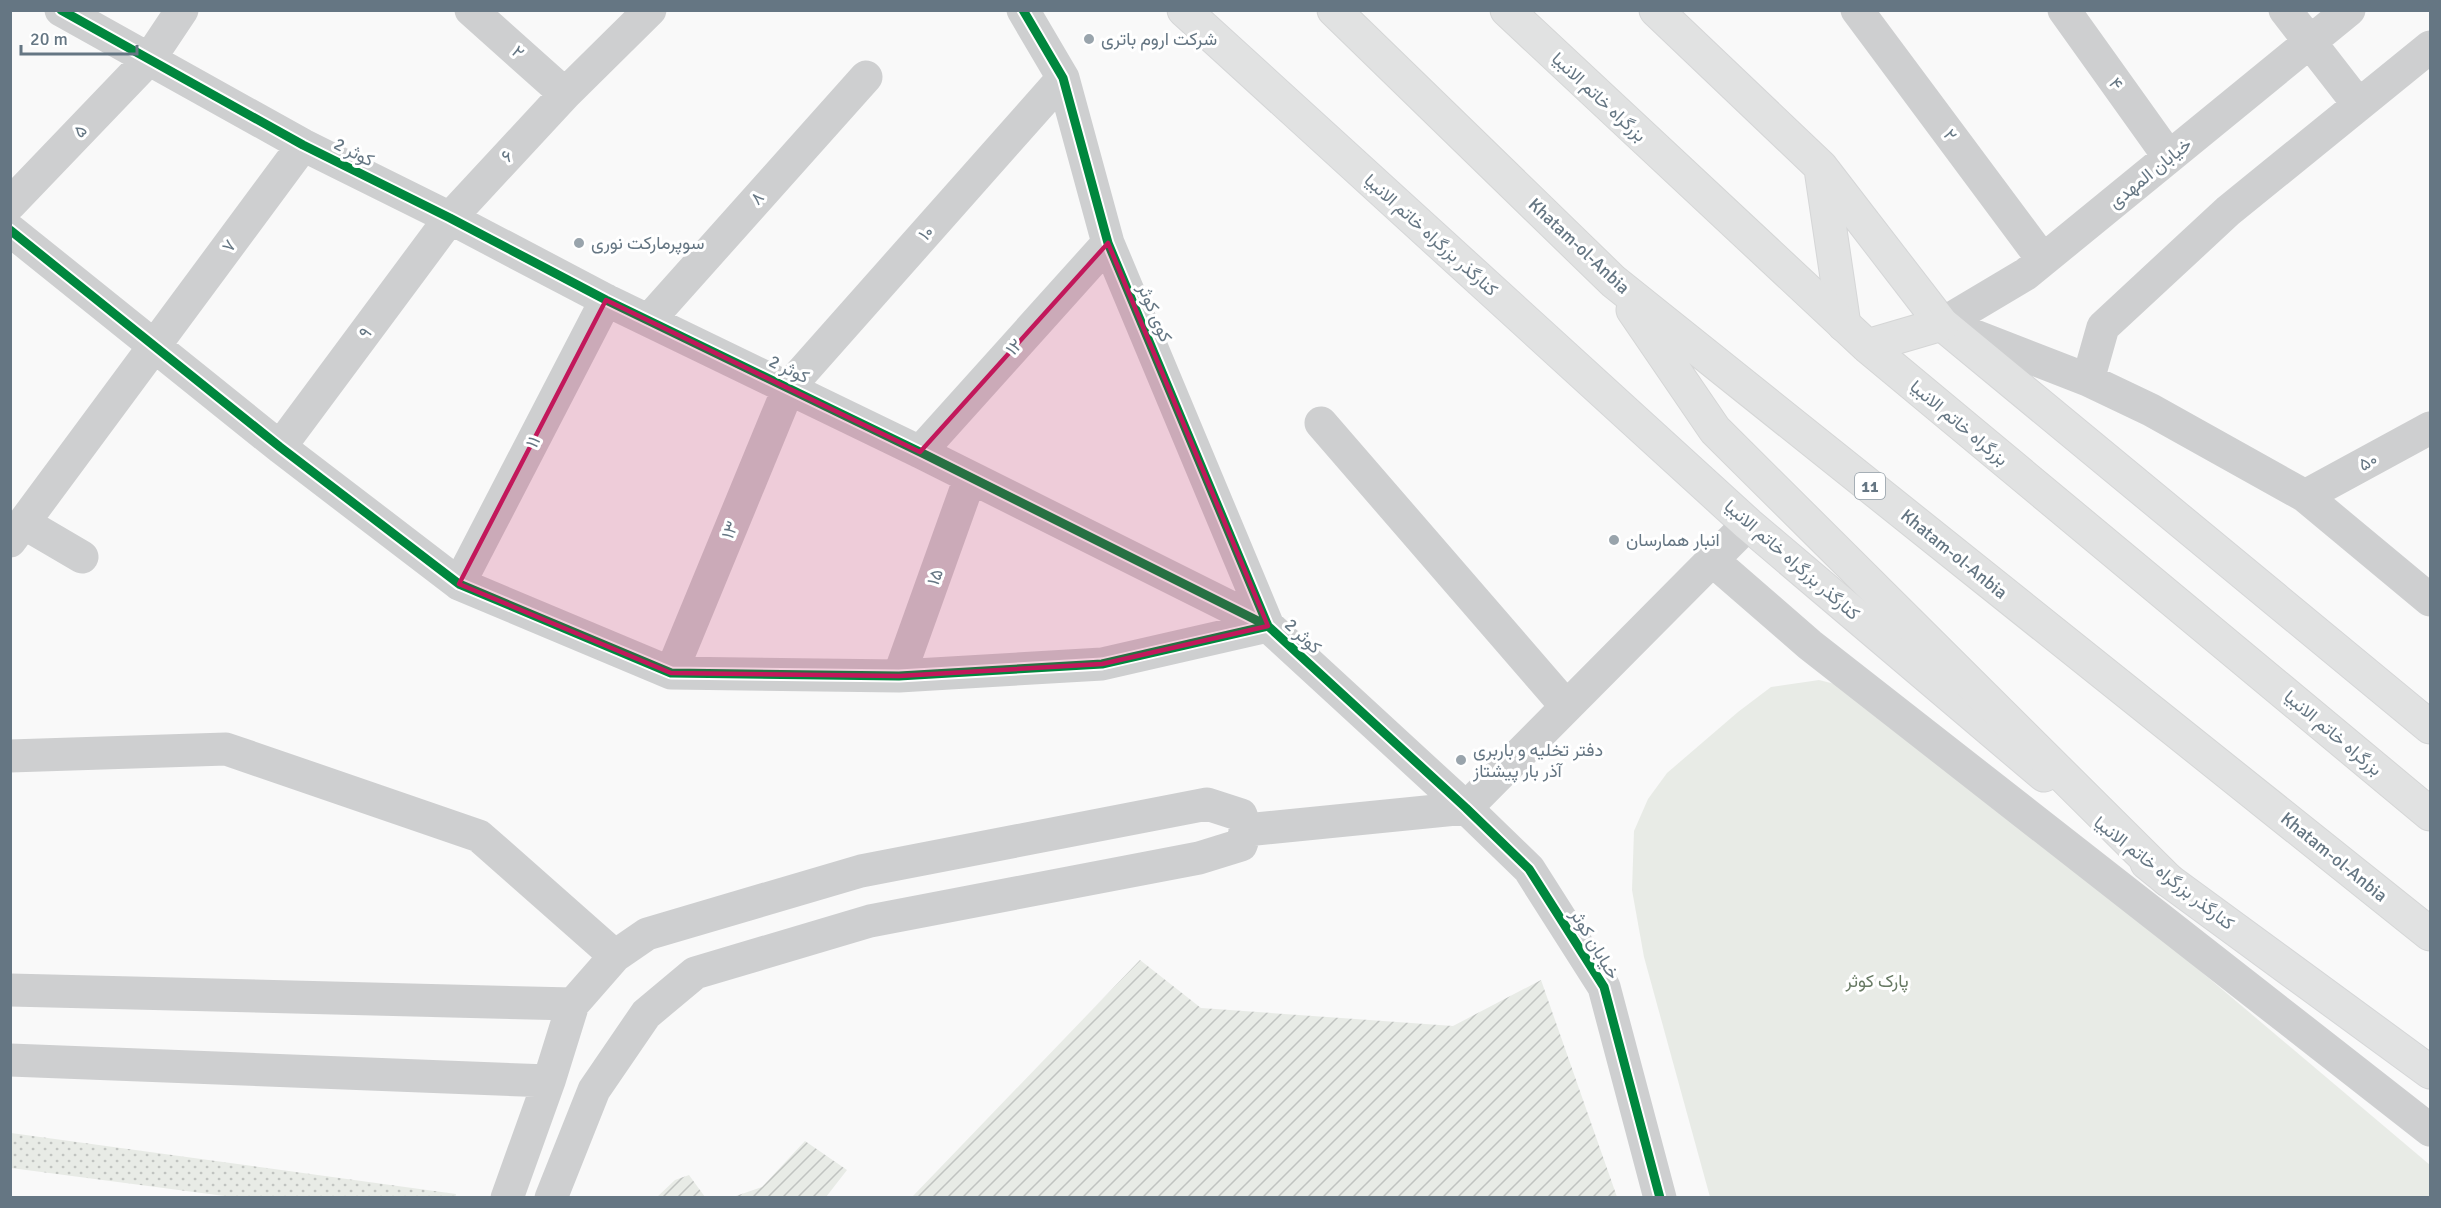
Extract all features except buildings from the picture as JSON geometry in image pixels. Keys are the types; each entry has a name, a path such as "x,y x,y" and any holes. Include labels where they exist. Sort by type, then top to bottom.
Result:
{"main road":[{"name":"کنارگذر بزرگراه خاتم الانبیا","path":"1184,10 1748,524 2168,880 2430,1072"},
{"name":"Khatam-ol-Anbia","path":"1334,10 1613,281 2430,934"},
{"name":"بزرگراه خاتم الانبیا","path":"1507,10 1855,335 2430,814"},
{"path":"1656,10 1821,167 1942,324 2430,727"},
{"path":"1821,167 1855,335 1942,324"},
{"path":"1613,281 1715,430 2168,880"}],"street":[{"name":"کوثر 2","path":"61,10 303,145 450,218 606,300 789,387 1268,626 1466,808"},
{"path":"150,58 182,10"},
{"name":"۲","path":"471,10 565,94"},
{"name":"۶","path":"450,218 565,94 650,10"},
{"name":"کوی کوثر","path":"1023,10 1063,78 1108,243 1268,626"},
{"name":"۲","path":"1857,10 2043,260"},
{"name":"۴","path":"2064,10 2169,157"},
{"path":"2285,10 2358,104"},
{"name":"خیابان المهدی","path":"1942,324 2026,274 2349,10"},
{"path":"2088,380 2103,327 2228,210 2430,47"},
{"name":"۵","path":"10,204 150,58"},
{"name":"۸","path":"649,320 866,77"},
{"name":"۱۰","path":"789,387 1063,78"},
{"name":"۷","path":"17,532 303,145"},
{"name":"۹","path":"280,447 450,218"},
{"path":"10,230 280,447 459,584 671,673 899,676 1102,664 1268,626"},
{"name":"۱۲","path":"920,452 1108,243"},
{"name":"۱۱","path":"459,584 606,300"},
{"path":"1942,324 2088,380 2151,410 2305,496 2430,600"},
{"name":"۱۳","path":"671,673 789,387"},
{"path":"1321,423 1566,706"},
{"name":"۵۰","path":"2305,496 2430,428"},
{"name":"۱۵","path":"899,676 970,478"},
{"path":"1246,830 1466,808 1748,524"},
{"path":"17,532 82,557"},
{"path":"1711,560 1810,645 2430,1130"},
{"path":"10,756 226,749 479,836 615,956"},
{"path":"507,1197 549,1081 573,1004 615,956 647,934 861,870 1207,804 1241,815 1246,830 1240,845 1199,858 870,921 695,973 646,1014 594,1090 551,1197"},
{"name":"خیابان کوثر","path":"1466,808 1529,869 1604,987 1660,1197"},
{"path":"10,990 573,1004"},
{"path":"10,1060 549,1081"}],"highlighted area":[{"path":"1108,243 1268,626 1102,664 899,676 671,673 459,584 606,300 920,452"}],"green space":[{"name":"پارک کوثر","path":"1819,680 1855,689 1901,718 2430,1165 2430,1197 1710,1197 1644,957 1632,890 1634,831 1648,799 1667,773 1738,712 1771,687"},
{"path":"1140,960 1201,1008 1453,1026 1541,980 1617,1197 912,1197"},
{"path":"11,1133 456,1194 455,1198 232,1197 11,1168"},
{"path":"805,1141 847,1170 826,1197 733,1197 762,1187"},
{"path":"689,1175 705,1197 657,1197 675,1180"}],"cycle path":[{"path":"61,10 303,145 450,218 606,300 920,452 1268,626 1529,869 1604,987 1660,1198"},
{"path":"10,230 280,447 459,584 671,673 899,676 1102,664 1268,626 1108,243 1063,78 1023,10"}],"place":[{"name":"شرکت اروم باتری","path":"1089,39"},
{"name":"سوپرمارکت نوری","path":"579,243"},
{"name":"انبار همارسان","path":"1614,540"},
{"name":"دفتر تخلیه و باربری آذر بار پیشتاز","path":"1461,760"}]}
